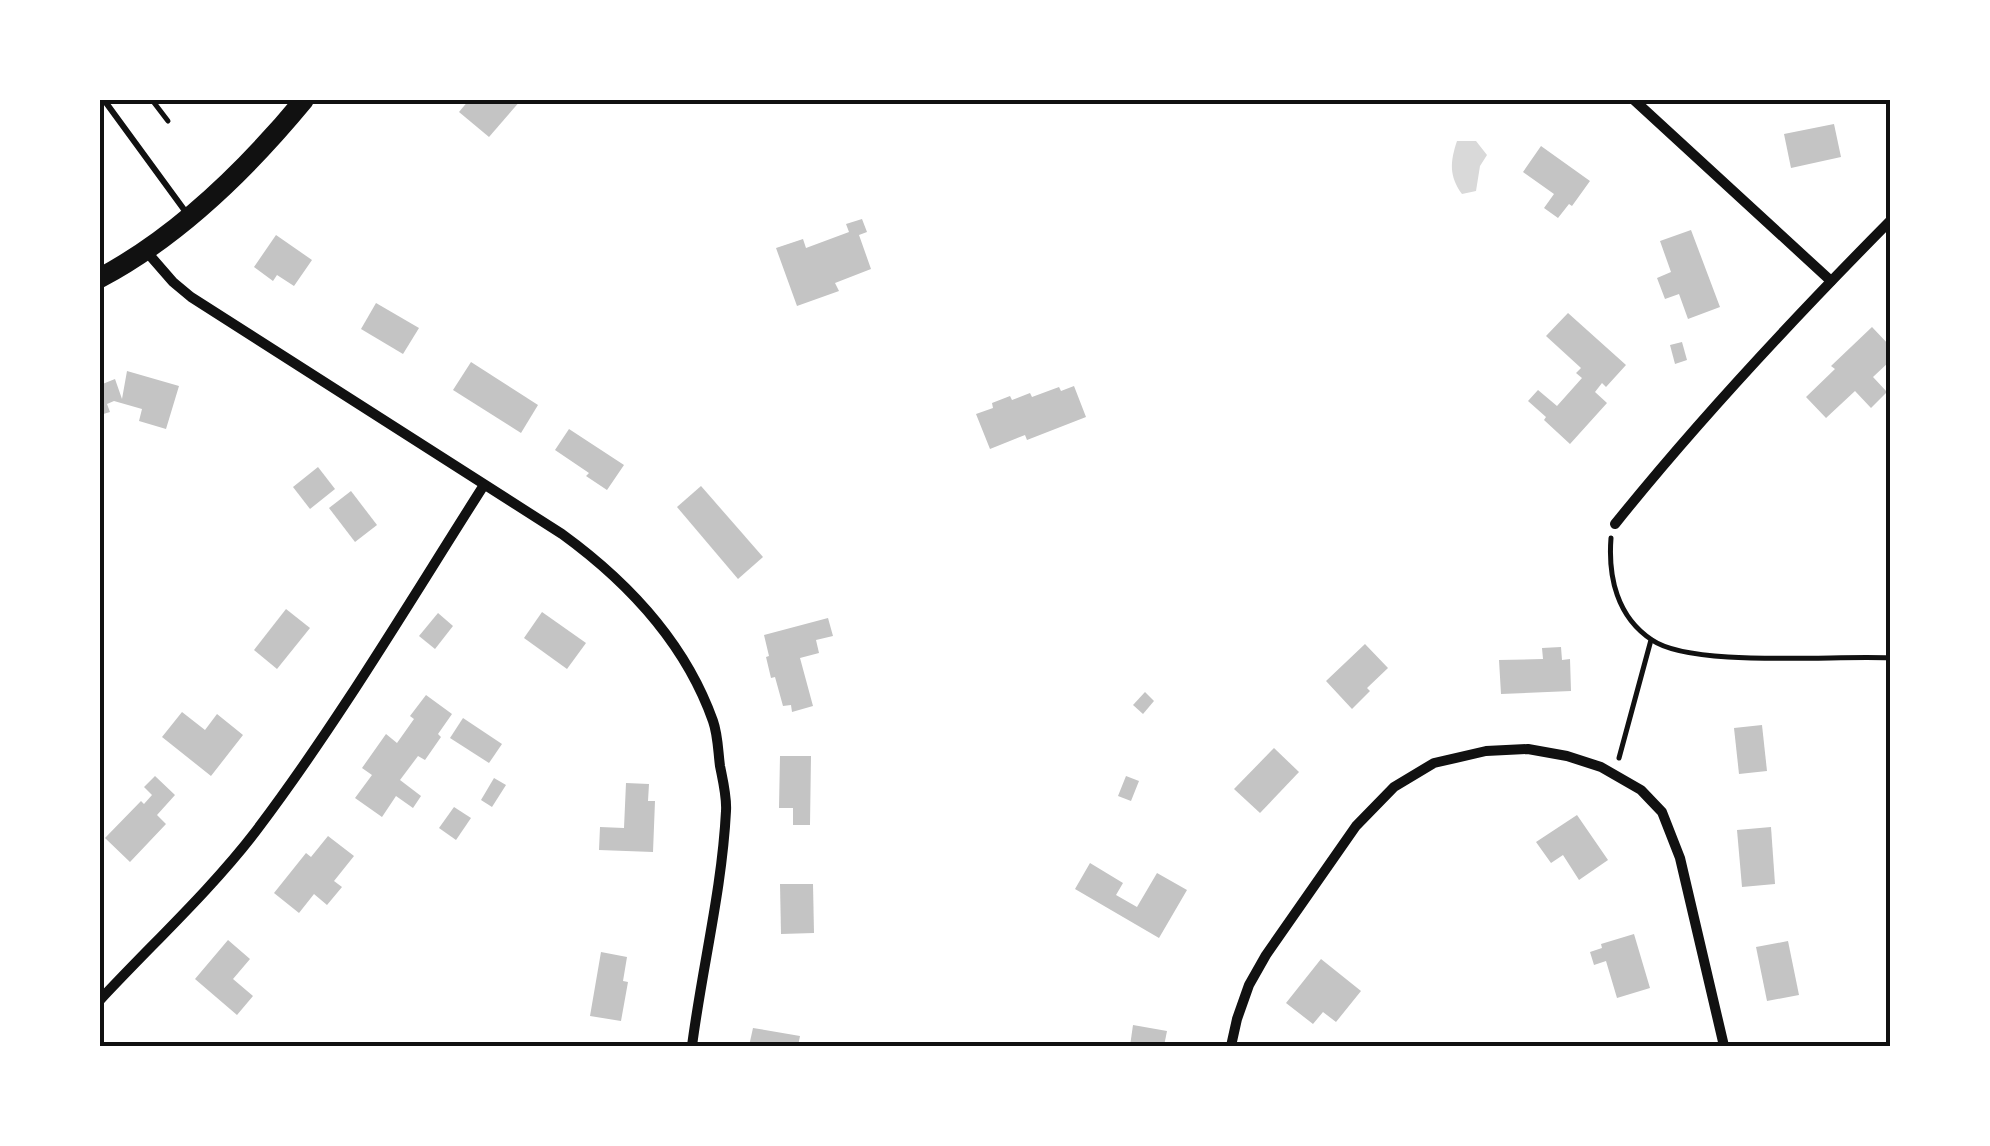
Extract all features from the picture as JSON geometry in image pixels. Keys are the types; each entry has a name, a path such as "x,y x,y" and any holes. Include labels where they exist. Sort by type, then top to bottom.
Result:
{"main road":[{"path":"100,278 146,251 215,194 304,100"}],"street":[{"path":"1634,100 1831,281"},
{"path":"1615,524 1672,456 1890,220"},
{"path":"146,251 192,297 602,563 668,636 692,673 714,724 726,808 692,1046"},
{"path":"100,1000 254,834 360,680 484,485"},
{"path":"1231,1046 1249,985 1266,955 1356,826 1394,788 1434,763 1486,751 1528,749 1601,767 1649,797 1662,812 1680,858 1724,1046"}],"lane":[{"path":"104,100 189,216"}],"path":[{"path":"152,100 168,121"},
{"path":"1615,524 1610,574 1618,600 1628,617 1651,640 1710,656 1890,658"},
{"path":"1615,774 1651,640"}],"shaded area":[{"path":"1457,141 1476,141 1487,155 1480,166 1476,191 1462,194 1455,181 1452,162"}],"building":[{"path":"469,100 521,100 489,137 459,112"},
{"path":"1834,124 1841,157 1791,168 1784,134"},
{"path":"1541,146 1590,181 1558,218 1544,208 1554,194 1523,172"},
{"path":"862,219 867,232 859,235 871,269 835,283 839,291 797,306 776,248 803,239 806,248 849,232 846,224"},
{"path":"1691,230 1720,307 1688,319 1679,294 1665,299 1657,278 1671,272 1660,241"},
{"path":"276,235 312,260 294,286 277,275 273,281 254,267"},
{"path":"376,303 419,328 403,354 361,329"},
{"path":"1568,313 1626,365 1606,387 1602,383 1595,392 1607,403 1570,444 1528,401 1538,390 1557,406 1582,378 1576,373 1581,368 1546,336"},
{"path":"1872,327 1890,346 1890,361 1873,377 1887,392 1871,408 1855,391 1826,418 1806,397 1835,369 1831,366"},
{"path":"1682,342 1687,360 1675,364 1670,345"},
{"path":"471,362 538,405 521,433 453,390"},
{"path":"127,371 179,386 166,429 139,421 142,409 114,401 107,404 110,412 100,415 100,385 115,379 122,399"},
{"path":"1074,386 1086,417 1027,440 1025,435 990,449 976,414 1010,396 1012,400 1030,393 1032,397"},
{"path":"569,429 624,465 607,490 555,450"},
{"path":"318,467 335,489 310,509 293,487"},
{"path":"701,486 763,557 738,579 677,507"},
{"path":"351,491 377,525 355,542 329,508"},
{"path":"286,609 310,628 277,669 254,650"},
{"path":"542,612 586,643 567,669 524,638"},
{"path":"438,613 453,626 435,649 419,636"},
{"path":"828,618 833,636 816,640 819,653 800,658 813,706 792,712 791,705 783,706 775,677 771,678 764,635"},
{"path":"1365,644 1388,668 1352,709 1326,681"},
{"path":"1561,647 1562,660 1570,659 1571,691 1501,694 1499,660 1543,659 1542,648"},
{"path":"1145,692 1154,701 1143,714 1133,705"},
{"path":"426,695 452,714 425,760 418,756 400,780 421,796 413,808 396,796 382,817 355,798 372,775 362,768 386,734 397,743"},
{"path":"182,712 205,730 217,714 243,735 211,776 162,737"},
{"path":"463,718 502,744 489,763 450,738"},
{"path":"1762,725 1767,771 1739,774 1734,728"},
{"path":"1274,748 1299,772 1260,813 1234,789"},
{"path":"780,756 811,756 810,825 793,825 793,808 779,808"},
{"path":"155,776 175,795 157,815 166,824 130,862 105,838 152,795 144,787"},
{"path":"1126,776 1139,781 1131,801 1118,796"},
{"path":"494,778 506,785 492,807 481,800"},
{"path":"626,783 649,784 648,801 655,801 653,852 599,850 600,827 624,828"},
{"path":"454,807 471,818 456,840 439,828"},
{"path":"1577,815 1608,860 1579,880 1563,855 1551,863 1536,842"},
{"path":"1771,827 1775,884 1742,887 1737,830"},
{"path":"328,836 354,856 334,881 342,887 327,905 314,894 299,913 274,893 306,853 311,857"},
{"path":"1090,863 1123,883 1116,895 1137,907 1157,873 1187,890 1159,938 1075,889"},
{"path":"780,884 813,884 814,933 781,934"},
{"path":"1634,934 1650,988 1617,998 1606,961 1594,965 1590,952 1602,948 1601,944"},
{"path":"228,940 250,959 233,979 253,996 237,1015 195,979"},
{"path":"1788,941 1799,995 1767,1001 1756,947"},
{"path":"601,952 627,957 623,981 628,982 621,1021 590,1016"},
{"path":"1321,959 1361,991 1336,1022 1323,1012 1313,1024 1286,1003"},
{"path":"1133,1025 1167,1031 1164,1046 1130,1046"},
{"path":"753,1028 800,1036 798,1046 749,1046"}]}
